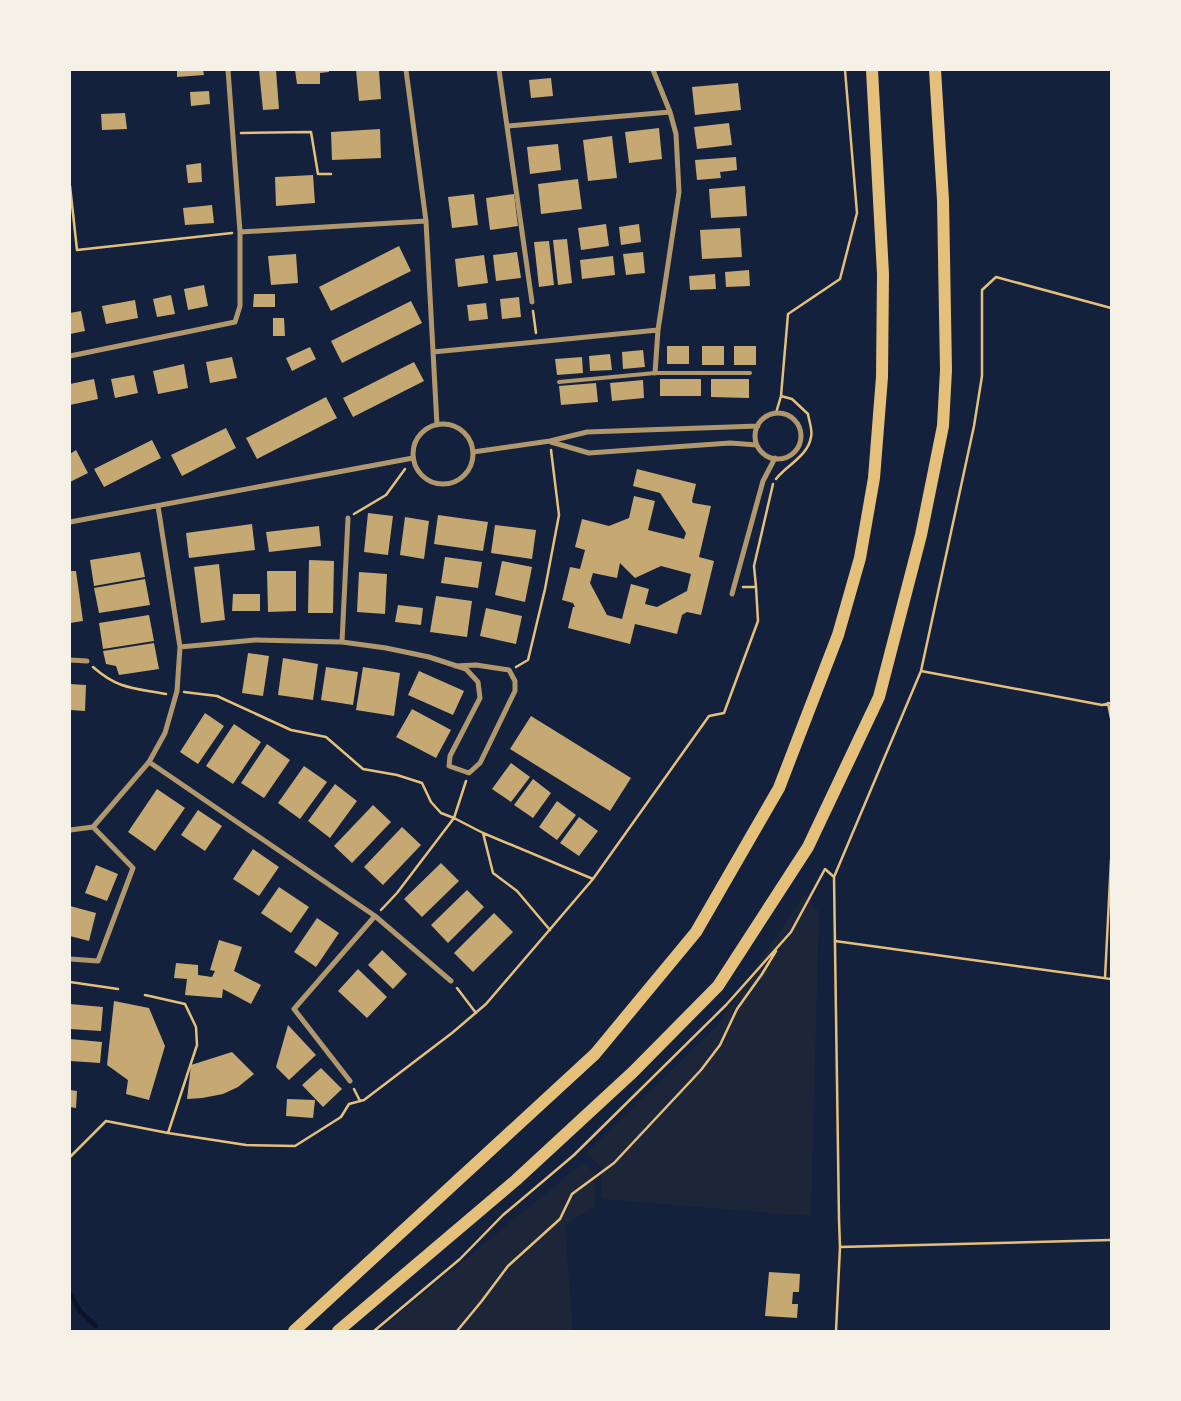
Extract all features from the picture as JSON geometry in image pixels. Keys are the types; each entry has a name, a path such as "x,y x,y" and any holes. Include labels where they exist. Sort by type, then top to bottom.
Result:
{"highway":[{"path":"294,1331 594,1054 696,932 779,788 838,635 860,558 874,478 882,377 883,274 872,70"},
{"path":"338,1331 516,1180 633,1072 718,986 808,847 875,706 879,697 921,535 943,426 946,370 943,209 935,70"}],"street":[{"path":"70,356 235,322 240,306 240,232 228,70"},
{"path":"406,70 426,221 436,425"},
{"path":"499,70 532,302"},
{"path":"653,70 670,112 676,134 679,192 658,330 655,373"},
{"path":"507,126 670,112"},
{"path":"240,232 426,221"},
{"path":"433,352 658,330"},
{"path":"776,413 791,417 800,429 800,444 790,456 783,458 775,458 762,451 757,445 758,426 762,420 776,413"},
{"path":"447,424 465,433 473,452 472,462 467,471 460,478 446,483 431,481 422,476 413,458 416,440 421,433 436,425 447,424"},
{"path":"473,452 550,442 587,432 758,426"},
{"path":"550,442 590,453 730,443 757,445"},
{"path":"70,522 413,458"},
{"path":"732,594 763,481 775,458"},
{"path":"70,830 93,827 149,762 166,733 175,696 180,647 158,506"},
{"path":"342,642 348,518"},
{"path":"180,647 255,640 342,642 386,648 429,657 455,666 466,669 478,682 480,698 450,756 450,766 469,773 480,763 515,692 515,681 509,670 476,665 455,666"},
{"path":"70,660 86,661"},
{"path":"149,762 374,916 451,981"},
{"path":"70,959 98,961 133,868 93,827"},
{"path":"350,1081 294,1009 374,916"}],"lane":[{"path":"559,382 655,373 750,373"}],"path":[{"path":"776,413 781,396 788,314 840,279 858,213 845,70"},
{"path":"232,134 311,132 318,174 331,174"},
{"path":"70,186 78,250 240,232"},
{"path":"836,1331 840,1247 834,877 921,671 974,426 982,376 982,290 996,277 1111,308"},
{"path":"532,302 537,343"},
{"path":"593,879 709,716 724,713 758,621 754,566 774,482 784,468 804,454 812,437 808,414 792,399 781,396"},
{"path":"509,670 528,660 545,589 559,515 550,442"},
{"path":"348,518 386,495 413,458"},
{"path":"734,587 756,587"},
{"path":"86,661 102,675 117,684 134,690 175,696"},
{"path":"921,671 1102,705 1110,703 1111,718"},
{"path":"374,916 397,893 454,818 469,773"},
{"path":"484,833 493,873 517,891 550,930"},
{"path":"1105,978 1111,860"},
{"path":"835,941 1111,979"},
{"path":"456,1331 508,1266 560,1219 572,1194 614,1163 701,1070 720,1045 737,1009 762,974 779,945"},
{"path":"451,981 476,1013"},
{"path":"70,982 118,988"},
{"path":"350,1081 360,1101"},
{"path":"70,1157 106,1121 168,1132"},
{"path":"840,1247 1111,1240"}],"shaded area":[{"path":"804,895 819,912 811,1216 602,1199 601,1167 586,1153 717,1026"},
{"path":"584,1162 595,1174 595,1206 565,1225 573,1331 378,1331"}],"building":[{"path":"177,70 203,70 204,75 177,77"},
{"path":"259,70 276,70 279,109 263,110"},
{"path":"295,70 329,70 329,72 320,73 320,84 297,84"},
{"path":"356,70 379,70 381,99 359,101"},
{"path":"551,78 553,96 531,98 529,80"},
{"path":"738,83 741,110 695,115 692,87"},
{"path":"209,91 210,104 191,106 190,92"},
{"path":"125,113 127,129 102,130 101,114"},
{"path":"729,123 732,145 697,149 694,127"},
{"path":"659,128 662,159 629,163 625,132"},
{"path":"380,129 381,158 332,160 331,132"},
{"path":"612,136 617,178 588,181 583,140"},
{"path":"558,144 561,170 530,174 527,147"},
{"path":"736,157 737,170 720,172 721,178 697,180 695,160"},
{"path":"201,163 202,182 188,183 186,165"},
{"path":"313,175 315,203 276,206 275,177"},
{"path":"578,179 582,209 541,214 538,184"},
{"path":"745,186 747,216 711,218 709,189"},
{"path":"474,194 478,225 452,228 448,197"},
{"path":"514,194 518,226 490,230 486,198"},
{"path":"212,205 214,223 185,225 183,208"},
{"path":"606,224 609,246 581,250 578,228"},
{"path":"639,224 641,242 621,245 619,227"},
{"path":"740,228 742,257 702,259 700,230"},
{"path":"567,239 572,283 558,285 553,240"},
{"path":"549,241 554,285 539,287 534,242"},
{"path":"399,246 411,271 331,311 319,287"},
{"path":"517,252 521,278 496,281 493,255"},
{"path":"643,252 645,273 626,275 623,254"},
{"path":"296,254 298,283 271,285 268,256"},
{"path":"484,255 488,283 458,287 455,259"},
{"path":"613,256 615,275 582,279 580,260"},
{"path":"749,270 750,286 726,287 725,272"},
{"path":"715,274 716,289 690,290 689,276"},
{"path":"204,285 208,306 188,310 184,289"},
{"path":"254,294 275,294 275,307 253,307"},
{"path":"171,295 175,314 157,317 153,299"},
{"path":"519,297 521,317 502,319 500,299"},
{"path":"135,300 138,318 106,324 102,306"},
{"path":"411,301 422,323 342,363 331,341"},
{"path":"486,303 488,319 469,321 467,305"},
{"path":"81,311 85,331 70,334 70,313"},
{"path":"273,318 284,318 285,336 273,336"},
{"path":"667,346 689,346 689,364 667,364"},
{"path":"702,346 724,346 724,365 702,365"},
{"path":"734,346 756,346 756,365 734,365"},
{"path":"310,347 316,359 292,371 286,358"},
{"path":"643,350 645,367 623,369 622,352"},
{"path":"610,354 612,370 590,371 589,356"},
{"path":"232,357 237,378 210,383 206,362"},
{"path":"582,357 583,373 557,375 555,359"},
{"path":"414,362 424,381 353,417 343,398"},
{"path":"184,364 188,388 158,394 153,371"},
{"path":"134,375 138,393 115,398 111,379"},
{"path":"94,379 98,399 70,405 70,384"},
{"path":"660,379 701,379 701,396 660,396"},
{"path":"711,379 749,379 749,398 711,397"},
{"path":"643,380 644,398 612,401 610,383"},
{"path":"596,383 598,402 561,405 559,386"},
{"path":"326,397 337,418 257,459 246,438"},
{"path":"226,428 236,448 182,476 171,455"},
{"path":"152,440 161,458 104,487 94,469"},
{"path":"76,450 88,473 70,482 70,454"},
{"path":"637,469 696,484 693,503 711,506 699,557 714,561 701,615 687,612 682,615 677,634 635,624 630,644 568,628 573,607 575,607 573,603 562,600 570,567 580,569 585,550 575,547 582,519 609,526 629,518 634,496 655,501 648,530 684,539 686,533 660,493 633,486","holes":["620,563 635,578 661,566 691,574 687,591 657,607 645,604 649,589 631,584 622,619 607,615 590,583 593,573 617,578"]},
{"path":"368,513 393,516 388,555 364,552"},
{"path":"438,515 488,522 483,551 434,544"},
{"path":"405,517 429,521 424,559 400,555"},
{"path":"252,524 255,550 189,558 186,533"},
{"path":"495,525 536,530 532,559 491,553"},
{"path":"319,526 321,546 269,552 266,532"},
{"path":"140,552 145,577 94,586 90,560"},
{"path":"445,557 482,562 478,588 441,583"},
{"path":"309,560 334,561 333,613 308,613"},
{"path":"502,561 532,567 525,602 495,595"},
{"path":"219,564 225,620 201,623 194,567"},
{"path":"70,571 76,571 83,621 70,623"},
{"path":"267,571 296,571 296,611 268,612"},
{"path":"359,572 387,574 385,614 357,612"},
{"path":"145,579 150,605 99,613 94,588"},
{"path":"233,594 260,594 260,611 232,611"},
{"path":"436,596 472,601 467,637 430,632"},
{"path":"398,605 423,608 421,625 395,622"},
{"path":"486,608 522,616 516,644 480,636"},
{"path":"149,615 154,641 103,649 99,623"},
{"path":"154,643 159,669 119,675 116,666 106,664 103,651"},
{"path":"248,653 269,656 263,696 242,693"},
{"path":"283,658 318,664 313,700 278,695"},
{"path":"326,667 358,672 353,705 321,700"},
{"path":"363,667 400,673 394,716 356,710"},
{"path":"419,671 464,691 453,715 408,695"},
{"path":"70,684 86,685 85,711 70,710"},
{"path":"412,709 451,730 436,758 396,737"},
{"path":"205,713 224,726 198,764 180,752"},
{"path":"531,716 631,778 610,811 510,749"},
{"path":"234,724 261,742 233,784 206,766"},
{"path":"267,744 290,760 264,798 241,783"},
{"path":"511,763 530,777 511,802 492,789"},
{"path":"304,766 327,782 300,819 278,803"},
{"path":"533,779 551,793 533,818 514,805"},
{"path":"335,784 357,801 330,838 308,821"},
{"path":"157,789 185,808 155,851 128,832"},
{"path":"557,801 576,815 557,840 539,827"},
{"path":"373,805 391,822 352,863 334,846"},
{"path":"198,810 222,826 205,851 181,835"},
{"path":"579,817 598,831 579,856 560,843"},
{"path":"402,827 421,845 383,885 364,867"},
{"path":"253,849 279,867 259,896 233,879"},
{"path":"441,863 459,881 422,917 404,899"},
{"path":"96,865 118,874 107,901 85,893"},
{"path":"279,887 309,907 291,933 261,913"},
{"path":"467,890 484,907 448,943 431,925"},
{"path":"70,906 96,913 89,941 70,936"},
{"path":"494,913 513,932 473,972 454,953"},
{"path":"317,918 339,933 316,967 294,952"},
{"path":"219,940 242,947 234,971 261,985 251,1004 223,989 222,998 185,995 187,979 174,978 176,963 198,965 198,975 212,977 215,971 210,970"},
{"path":"382,950 407,974 393,989 368,965"},
{"path":"358,969 387,997 367,1018 338,991"},
{"path":"114,1001 149,1008 165,1046 149,1100 126,1094 128,1080 107,1065"},
{"path":"70,1004 103,1007 101,1031 70,1029"},
{"path":"288,1025 316,1055 289,1080 276,1067"},
{"path":"70,1039 102,1042 100,1063 70,1061"},
{"path":"232,1052 254,1074 238,1087 223,1094 187,1099 191,1065"},
{"path":"321,1068 342,1089 323,1107 302,1085"},
{"path":"70,1090 77,1091 76,1108 70,1107"},
{"path":"287,1099 315,1100 313,1118 286,1116"},
{"path":"769,1272 800,1274 799,1292 793,1292 792,1304 798,1304 797,1318 765,1316"}],"waterway":[{"path":"70,1294 80,1311 96,1326"}]}
